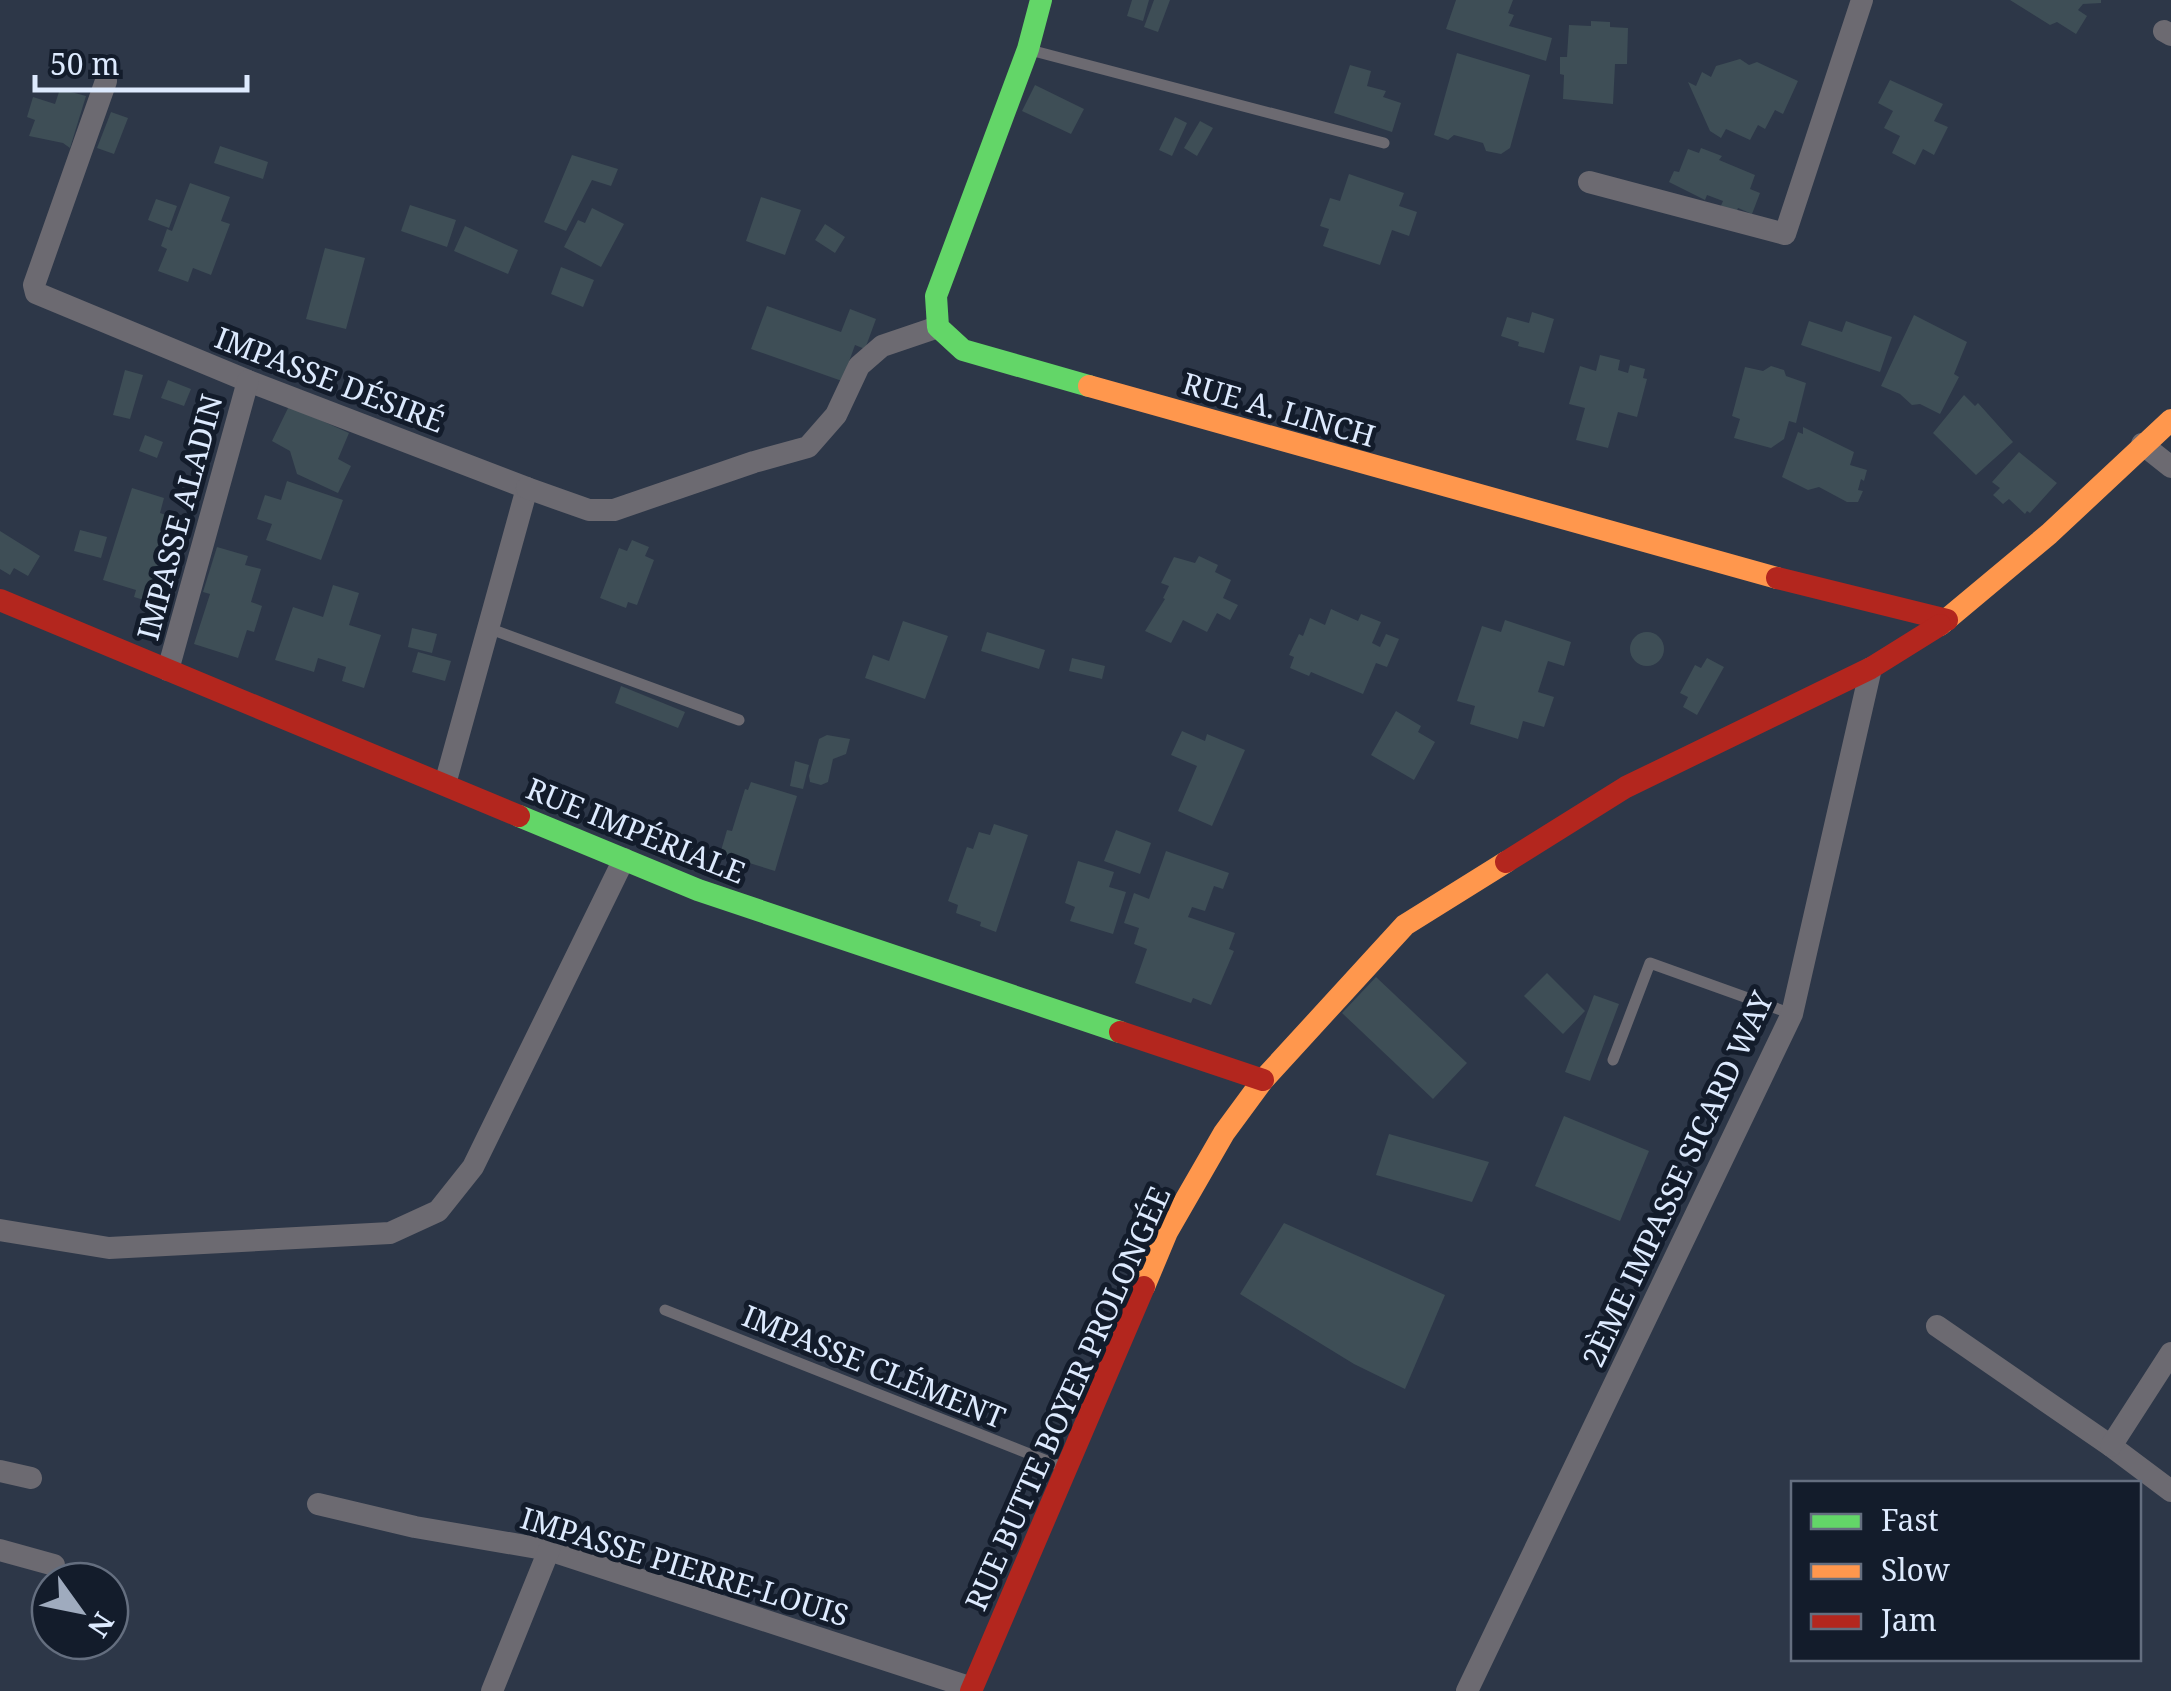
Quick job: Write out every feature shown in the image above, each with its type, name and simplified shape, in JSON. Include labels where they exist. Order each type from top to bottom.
[{"type":"street","points":[[938,327],[936,296],[1028,49],[1041,0]]},
{"type":"street","points":[[1589,182],[1786,234],[1862,0]]},
{"type":"street","name":"IMPASSE DÉSIRÉ","points":[[106,81],[34,290],[36,294],[589,510],[614,510],[808,447],[836,415],[859,366],[882,346],[938,327]]},
{"type":"street","name":"RUE A. LINCH","points":[[938,327],[963,350],[1720,564],[1947,620]]},
{"type":"street","name":"IMPASSE ALADIN","points":[[168,670],[248,380]]},
{"type":"street","name":"RUE BUTTE BOYER PROLONGÉE","points":[[971,1689],[1167,1232],[1224,1132],[1263,1080],[1404,924],[1626,787],[1871,668],[1947,620],[2049,534],[2171,420]]},
{"type":"street","points":[[2142,444],[2171,467]]},
{"type":"street","points":[[444,784],[527,488]]},
{"type":"street","name":"RUE IMPÉRIALE","points":[[0,600],[698,890],[1263,1080]]},
{"type":"street","name":"2ÈME IMPASSE SICARD WAY","points":[[1467,1691],[1792,1014],[1871,668]]},
{"type":"street","points":[[0,1230],[109,1248],[390,1233],[438,1210],[473,1167],[624,859]]},
{"type":"street","points":[[1937,1326],[2171,1492]]},
{"type":"street","points":[[2110,1446],[2171,1354]]},
{"type":"street","points":[[0,1470],[31,1478]]},
{"type":"street","name":"IMPASSE PIERRE-LOUIS","points":[[318,1504],[415,1527],[549,1550],[971,1689]]},
{"type":"street","points":[[0,1550],[40,1561]]},
{"type":"street","points":[[492,1691],[549,1550]]},
{"type":"lane","points":[[1028,49],[1384,143]]},
{"type":"lane","points":[[488,628],[739,720]]},
{"type":"lane","points":[[1614,1060],[1650,963],[1792,1014]]},
{"type":"lane","name":"IMPASSE CLÉMENT","points":[[665,1310],[1064,1468]]},
{"type":"building","points":[[1132,0],[1149,0],[1143,21],[1127,16]]},
{"type":"building","points":[[1154,0],[1170,0],[1158,32],[1144,27]]},
{"type":"building","points":[[1456,0],[1513,0],[1508,13],[1514,15],[1509,26],[1552,38],[1546,61],[1446,29]]},
{"type":"building","points":[[2010,0],[2101,3],[2083,4],[2078,10],[2087,16],[2076,34],[2057,22],[2050,25]]},
{"type":"building","points":[[1591,21],[1628,28],[1627,64],[1615,64],[1613,104],[1563,99],[1560,57],[1567,57],[1569,25],[1591,26]]},
{"type":"building","points":[[1457,53],[1530,75],[1510,148],[1501,154],[1486,151],[1483,143],[1454,135],[1448,140],[1434,135]]},
{"type":"building","points":[[1740,59],[1749,65],[1757,62],[1798,81],[1783,114],[1775,110],[1765,129],[1758,125],[1750,140],[1726,129],[1721,138],[1710,131],[1688,82],[1696,86],[1702,72],[1711,77],[1716,66]]},
{"type":"building","points":[[1350,65],[1371,71],[1367,86],[1386,91],[1383,97],[1401,103],[1392,132],[1334,113]]},
{"type":"building","points":[[1890,80],[1943,104],[1934,121],[1948,127],[1934,155],[1923,149],[1915,165],[1892,153],[1900,136],[1884,128],[1893,111],[1878,103]]},
{"type":"building","points":[[1035,85],[1084,109],[1071,134],[1022,111]]},
{"type":"building","points":[[60,89],[86,96],[70,148],[29,136],[35,120],[27,117],[33,97],[55,104]]},
{"type":"building","points":[[111,112],[128,118],[114,154],[97,148]]},
{"type":"building","points":[[1175,117],[1187,123],[1172,156],[1159,150]]},
{"type":"building","points":[[1200,121],[1213,128],[1197,156],[1184,148]]},
{"type":"building","points":[[220,146],[268,162],[263,179],[214,163]]},
{"type":"building","points":[[1701,148],[1755,175],[1750,189],[1760,193],[1752,214],[1738,208],[1736,214],[1720,208],[1723,201],[1707,195],[1705,200],[1669,182],[1674,171],[1679,172],[1688,149],[1699,153]]},
{"type":"building","points":[[572,155],[618,169],[611,186],[592,180],[566,231],[544,222]]},
{"type":"building","points":[[1349,174],[1404,193],[1399,206],[1417,212],[1409,236],[1392,230],[1380,265],[1323,246],[1329,229],[1320,226],[1330,198],[1340,201]]},
{"type":"building","points":[[190,183],[230,197],[221,221],[230,224],[211,275],[193,268],[188,282],[158,271],[167,249],[161,246],[167,229],[172,231]]},
{"type":"building","points":[[761,197],[801,210],[785,255],[746,241]]},
{"type":"building","points":[[156,199],[177,206],[169,228],[148,220]]},
{"type":"building","points":[[410,205],[456,220],[447,247],[401,231]]},
{"type":"building","points":[[592,208],[624,224],[601,267],[564,247],[578,220],[585,223]]},
{"type":"building","points":[[825,224],[845,237],[835,253],[815,240]]},
{"type":"building","points":[[465,226],[518,250],[508,274],[454,251]]},
{"type":"building","points":[[325,248],[365,258],[346,329],[306,319]]},
{"type":"building","points":[[561,267],[594,280],[583,307],[551,294]]},
{"type":"building","points":[[767,306],[841,332],[850,309],[876,319],[865,349],[855,345],[842,381],[751,349]]},
{"type":"building","points":[[1532,312],[1554,319],[1544,353],[1518,346],[1519,342],[1501,336],[1507,317],[1529,323]]},
{"type":"building","points":[[1914,315],[1967,342],[1954,374],[1959,377],[1940,414],[1920,404],[1912,405],[1900,394],[1881,386]]},
{"type":"building","points":[[1809,321],[1842,332],[1846,321],[1892,337],[1880,372],[1801,345]]},
{"type":"building","points":[[1600,355],[1620,360],[1618,370],[1628,373],[1630,365],[1645,369],[1643,378],[1647,379],[1637,417],[1618,412],[1608,448],[1576,440],[1585,408],[1569,404],[1580,366],[1596,371]]},
{"type":"building","points":[[1771,366],[1806,383],[1796,423],[1789,421],[1784,439],[1771,448],[1734,438],[1740,419],[1732,416],[1745,367],[1763,371]]},
{"type":"building","points":[[125,370],[143,375],[130,419],[113,415]]},
{"type":"building","points":[[168,380],[191,389],[184,406],[161,398]]},
{"type":"building","points":[[1964,395],[1975,406],[1978,403],[2013,442],[1976,475],[1933,433]]},
{"type":"building","points":[[289,406],[349,433],[338,459],[351,466],[338,493],[297,474],[290,451],[272,441]]},
{"type":"building","points":[[1803,427],[1854,452],[1850,465],[1867,470],[1864,481],[1861,479],[1858,490],[1863,491],[1858,502],[1847,502],[1819,487],[1808,490],[1782,477]]},
{"type":"building","points":[[145,435],[163,442],[157,458],[139,451]]},
{"type":"building","points":[[2019,452],[2057,483],[2025,514],[2009,499],[2003,504],[1993,495],[2000,488],[1992,482]]},
{"type":"building","points":[[287,481],[343,500],[321,560],[266,540],[272,524],[257,519],[265,495],[281,500]]},
{"type":"building","points":[[132,488],[164,498],[160,513],[181,520],[178,530],[187,533],[179,556],[173,555],[157,604],[134,597],[136,590],[103,580]]},
{"type":"building","points":[[80,530],[107,537],[101,558],[74,551]]},
{"type":"building","points":[[0,531],[40,556],[28,576],[14,568],[10,575],[0,569]]},
{"type":"building","points":[[632,540],[649,547],[645,556],[654,560],[637,605],[628,602],[626,608],[600,598],[619,548],[627,551]]},
{"type":"building","points":[[217,547],[248,556],[245,565],[261,569],[251,602],[262,606],[254,632],[247,630],[238,658],[194,644],[210,594],[203,592]]},
{"type":"building","points":[[1199,556],[1218,565],[1215,572],[1231,580],[1223,598],[1238,605],[1230,620],[1217,613],[1207,632],[1183,620],[1171,643],[1145,631],[1165,599],[1169,586],[1161,583],[1174,557],[1195,563]]},
{"type":"building","points":[[333,585],[359,593],[349,625],[381,635],[364,688],[342,681],[346,667],[318,658],[314,672],[275,660],[293,607],[323,617]]},
{"type":"building","points":[[1331,609],[1358,621],[1361,614],[1381,622],[1372,643],[1380,647],[1386,634],[1399,639],[1387,667],[1376,663],[1363,694],[1311,672],[1309,676],[1290,668],[1294,657],[1289,655],[1310,618],[1325,625]]},
{"type":"building","points":[[1505,620],[1571,642],[1564,666],[1548,661],[1538,692],[1554,697],[1544,727],[1523,721],[1518,739],[1470,724],[1475,706],[1457,701],[1482,626],[1501,632]]},
{"type":"building","points":[[903,621],[948,636],[925,699],[865,678],[873,655],[889,661]]},
{"type":"building","points":[[412,628],[437,634],[432,653],[408,647]]},
{"type":"building","points":[[987,632],[1045,650],[1039,669],[981,651]]},
{"type":"building","points":[[1647,632],[1659,637],[1664,649],[1659,661],[1647,666],[1635,661],[1630,649],[1635,637]]},
{"type":"building","points":[[418,652],[451,661],[445,681],[412,672]]},
{"type":"building","points":[[1072,658],[1105,666],[1102,679],[1069,671]]},
{"type":"building","points":[[1707,658],[1724,667],[1697,715],[1683,707],[1688,697],[1680,693],[1695,665],[1701,668]]},
{"type":"building","points":[[621,686],[685,712],[678,728],[615,703]]},
{"type":"building","points":[[1396,711],[1421,726],[1418,732],[1435,742],[1414,780],[1371,755]]},
{"type":"building","points":[[1182,731],[1205,741],[1207,734],[1245,750],[1212,826],[1178,811],[1197,766],[1171,755]]},
{"type":"building","points":[[827,735],[850,739],[846,754],[833,759],[828,782],[821,785],[810,782],[809,776],[819,739]]},
{"type":"building","points":[[795,761],[809,765],[803,789],[790,786]]},
{"type":"building","points":[[751,782],[797,796],[775,871],[720,854],[727,830],[732,831],[745,789]]},
{"type":"building","points":[[994,824],[1028,835],[996,932],[956,913],[958,905],[948,901],[967,847],[973,849],[979,832],[990,835]]},
{"type":"building","points":[[1116,830],[1151,843],[1140,874],[1104,861]]},
{"type":"building","points":[[1166,851],[1229,873],[1223,889],[1214,886],[1205,911],[1192,907],[1188,917],[1235,933],[1229,949],[1234,951],[1211,1005],[1193,998],[1191,1003],[1135,983],[1147,949],[1134,944],[1139,928],[1124,923],[1134,893],[1149,899]]},
{"type":"building","points":[[1078,861],[1114,872],[1109,887],[1126,892],[1113,934],[1070,921],[1075,907],[1065,903]]},
{"type":"building","points":[[1547,973],[1585,1011],[1563,1034],[1524,996]]},
{"type":"building","points":[[1376,977],[1467,1063],[1433,1099],[1342,1013]]},
{"type":"building","points":[[1594,995],[1619,1004],[1590,1081],[1565,1072]]},
{"type":"building","points":[[1564,1116],[1649,1151],[1620,1221],[1535,1186]]},
{"type":"building","points":[[1389,1134],[1489,1162],[1472,1202],[1376,1175]]},
{"type":"building","points":[[1284,1223],[1445,1295],[1405,1389],[1354,1364],[1240,1294]]},
{"type":"traffic: fast","points":[[1041,0],[1028,49],[936,296],[938,327],[963,350],[1089,386]]},
{"type":"traffic: fast","points":[[519,816],[698,890],[1120,1032]]},
{"type":"traffic: slow","points":[[1089,386],[1777,578]]},
{"type":"traffic: slow","points":[[1940,625],[2049,534],[2171,420]]},
{"type":"traffic: slow","points":[[1144,1287],[1167,1232],[1224,1133],[1263,1080],[1405,925],[1506,862]]},
{"type":"traffic: jam","points":[[1777,578],[1947,620]]},
{"type":"traffic: jam","points":[[0,600],[519,816]]},
{"type":"traffic: jam","points":[[1506,862],[1626,787],[1871,668],[1940,625]]},
{"type":"traffic: jam","points":[[1120,1032],[1263,1080]]},
{"type":"traffic: jam","points":[[971,1691],[1144,1287]]}]
